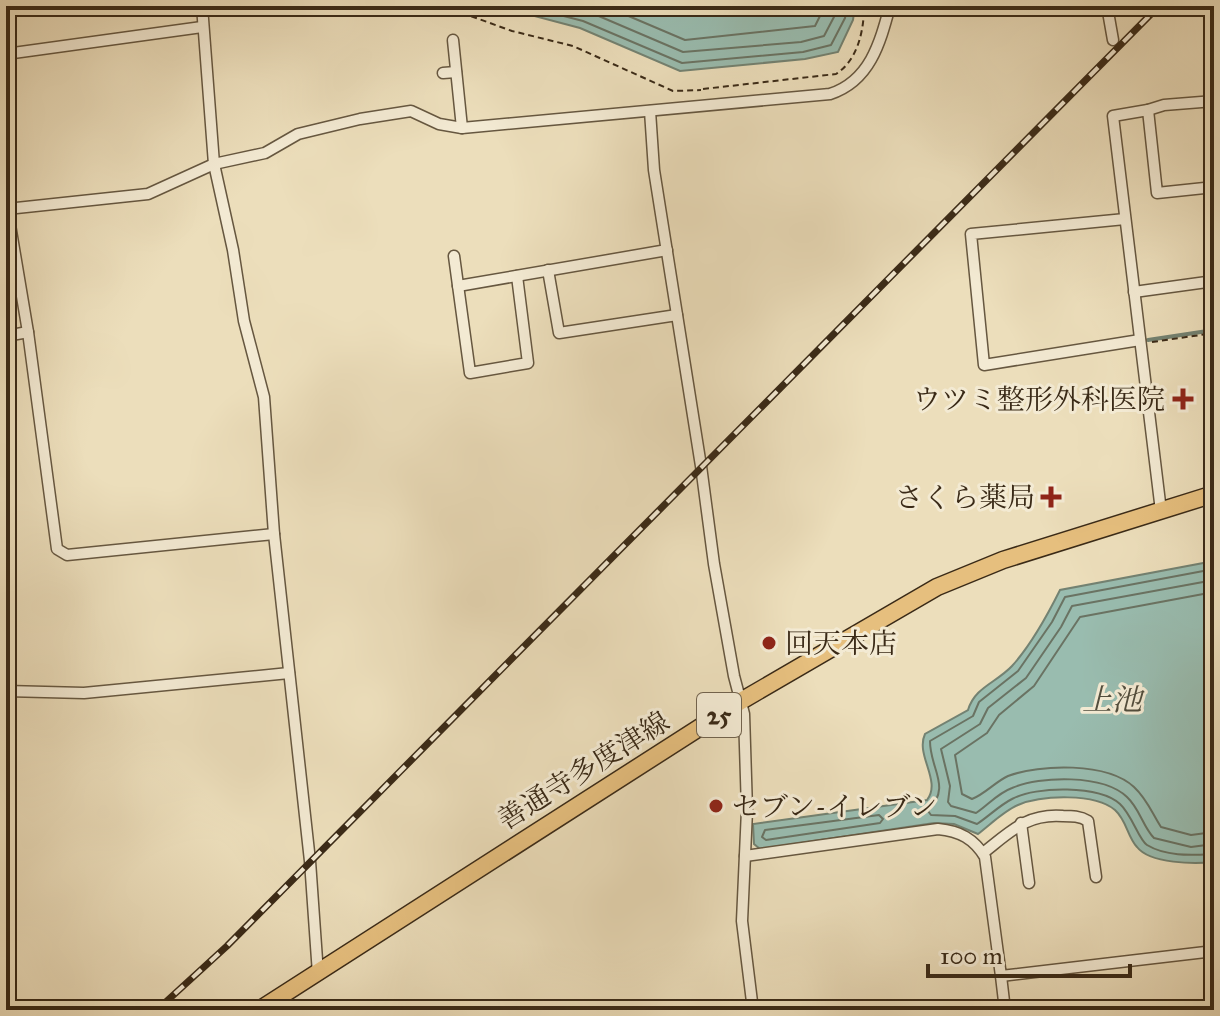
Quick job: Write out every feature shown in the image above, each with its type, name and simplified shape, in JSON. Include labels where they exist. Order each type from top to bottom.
[{"type":"main road","name":"善通寺多度津線","points":[[259,1010],[741,701],[937,587],[1003,560],[1214,494]]},
{"type":"street","points":[[202,6],[214,164],[233,250],[244,321],[264,397],[274,534],[310,861],[318,974]]},
{"type":"street","points":[[7,209],[139,196],[214,164],[265,153],[298,134],[411,111],[439,124],[462,128],[830,94],[861,76],[873,57],[890,6]]},
{"type":"street","points":[[1107,6],[1113,40]]},
{"type":"street","points":[[6,54],[202,27]]},
{"type":"street","points":[[453,40],[462,128]]},
{"type":"street","points":[[443,73],[456,72]]},
{"type":"street","points":[[1161,511],[1113,116],[1164,105],[1214,101]]},
{"type":"street","points":[[1148,110],[1157,193],[1214,187]]},
{"type":"street","points":[[650,111],[654,170],[714,564],[744,714],[747,797],[742,921],[753,1010]]},
{"type":"street","points":[[6,201],[28,332],[57,549],[67,555],[274,534]]},
{"type":"street","points":[[1125,219],[971,234],[984,365],[1140,342]]},
{"type":"street","points":[[458,286],[667,250]]},
{"type":"street","points":[[454,256],[470,373],[528,363],[517,276]]},
{"type":"street","points":[[548,270],[559,333],[677,315]]},
{"type":"street","points":[[1134,292],[1214,281]]},
{"type":"street","points":[[6,336],[28,332]]},
{"type":"street","points":[[6,691],[84,693],[289,673]]},
{"type":"street","points":[[983,853],[1030,818],[1056,815],[1082,817],[1088,821],[1096,877]]},
{"type":"street","points":[[1021,823],[1029,883]]},
{"type":"street","points":[[745,856],[938,829],[964,835],[975,842],[983,853],[989,871],[1005,1010]]},
{"type":"street","points":[[1001,976],[1214,951]]},
{"type":"path","points":[[443,6],[512,31],[573,46],[673,91],[836,74],[849,62],[858,42],[864,6]]},
{"type":"path","points":[[685,95],[701,90]]},
{"type":"path","points":[[1140,342],[1214,333]]},
{"type":"water","points":[[497,6],[855,6],[853,20],[838,52],[805,59],[680,71],[580,28]]},
{"type":"water","name":"上池","points":[[1214,561],[1214,862],[1185,863],[1162,860],[1143,853],[1115,810],[1106,804],[1068,797],[1040,799],[1018,805],[978,834],[954,824],[934,823],[760,849],[754,844],[753,824],[927,800],[932,785],[923,750],[925,734],[968,710],[981,690],[1012,666],[1033,639],[1060,590]]},
{"type":"waterway","points":[[1148,340],[1214,330]]},
{"type":"railway","points":[[157,1010],[227,946],[1159,6]]},
{"type":"place","name":"ウツミ整形外科医院","points":[[1183,399]]},
{"type":"place","name":"さくら薬局","points":[[1051,497]]},
{"type":"place","name":"回天本店","points":[[769,643]]},
{"type":"place","name":"セブン-イレブン","points":[[716,806]]}]
